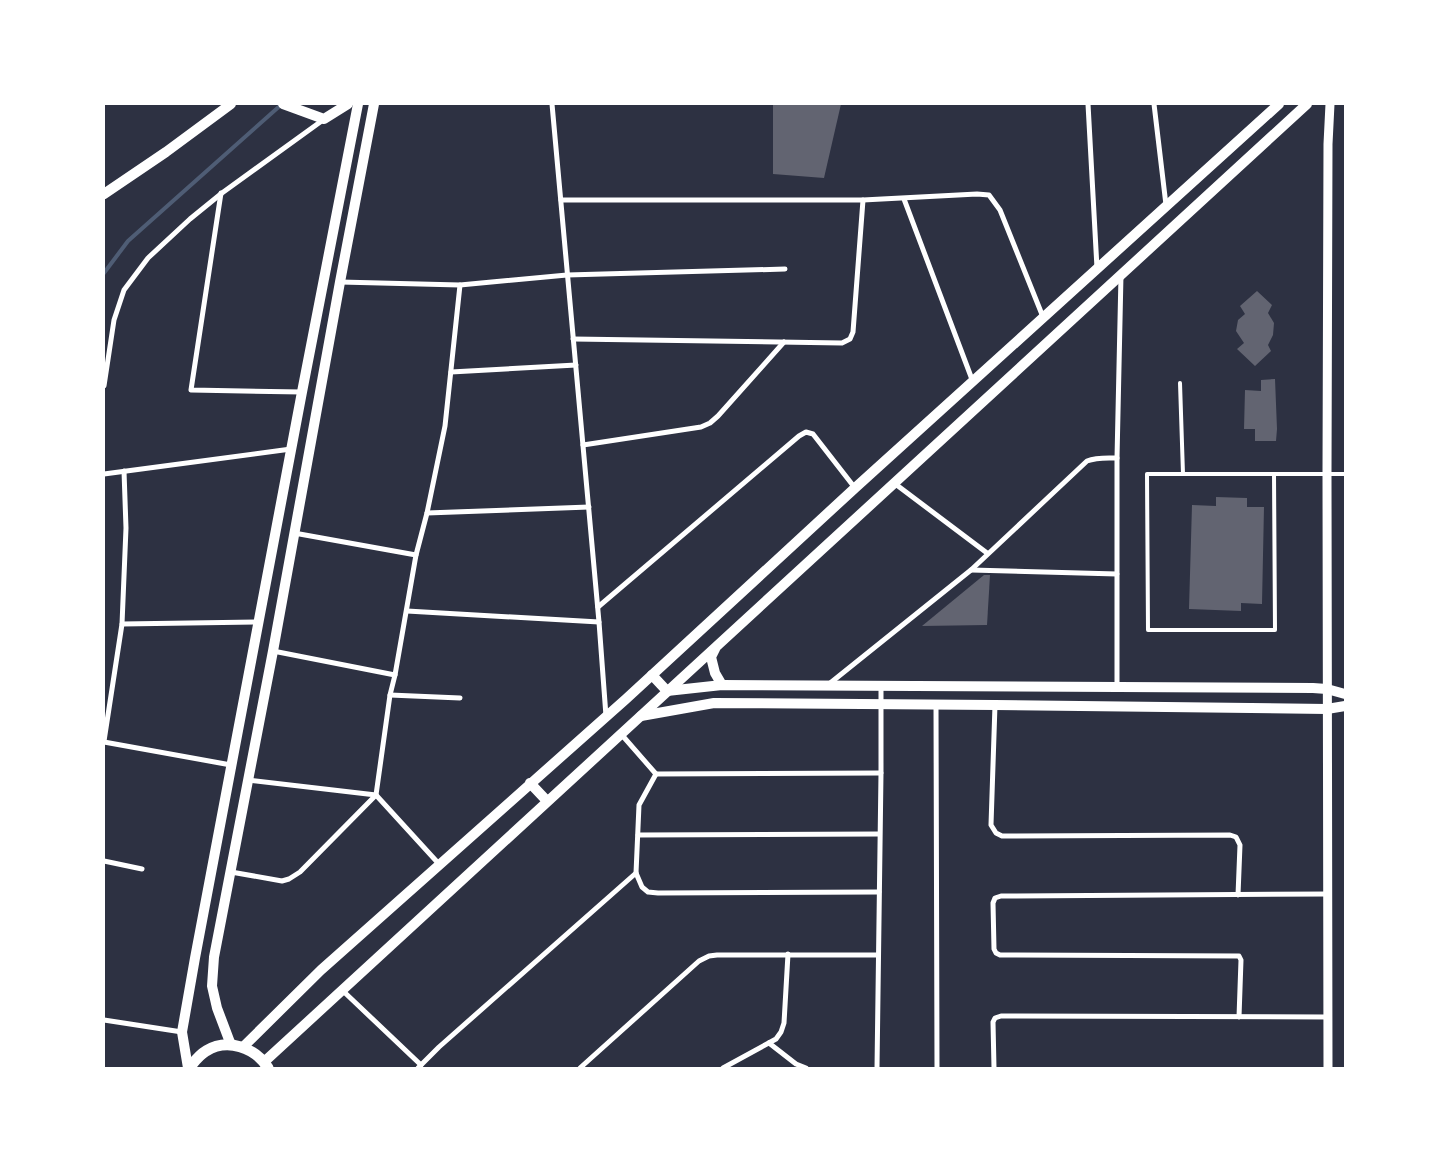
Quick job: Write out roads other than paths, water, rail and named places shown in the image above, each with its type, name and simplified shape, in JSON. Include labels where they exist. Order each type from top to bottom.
[{"type":"main road","points":[[104,194],[166,152],[231,104]]},
{"type":"main road","points":[[283,104],[319,117],[348,104]]},
{"type":"main road","points":[[189,1068],[182,1032],[258,622],[358,104]]},
{"type":"main road","points":[[231,1045],[217,1008],[212,986],[214,956],[273,651],[374,104]]},
{"type":"main road","points":[[243,1047],[321,970],[652,675],[855,488],[1279,104]]},
{"type":"main road","points":[[189,1068],[206,1051],[218,1046],[231,1045],[243,1047],[254,1053],[266,1065],[342,990],[1307,104]]},
{"type":"main road","points":[[714,703],[718,685],[711,657],[716,647]]},
{"type":"main road","points":[[652,675],[667,691]]},
{"type":"main road","points":[[667,691],[718,685],[1313,688],[1327,689],[1345,694]]},
{"type":"main road","points":[[640,716],[714,703],[1314,709],[1345,706]]},
{"type":"main road","points":[[530,783],[547,801]]},
{"type":"street","points":[[552,104],[598,607],[606,716]]},
{"type":"street","points":[[1088,104],[1097,269]]},
{"type":"street","points":[[1154,104],[1166,206]]},
{"type":"street","points":[[1328,1068],[1327,474],[1328,144],[1330,104]]},
{"type":"street","points":[[104,386],[114,320],[124,290],[148,258],[190,219],[319,117]]},
{"type":"street","points":[[222,193],[191,390],[302,392]]},
{"type":"street","points":[[560,200],[864,200],[989,195],[1000,210],[1043,318]]},
{"type":"street","points":[[904,199],[973,382]]},
{"type":"street","points":[[573,339],[842,343],[850,339],[853,332],[864,200]]},
{"type":"street","points":[[340,282],[460,285],[567,276],[785,270]]},
{"type":"street","points":[[1117,688],[1117,458],[1121,275]]},
{"type":"street","points":[[231,872],[282,881],[289,879],[300,872],[376,795],[390,695],[416,555],[427,513],[444,426],[460,285]]},
{"type":"street","points":[[583,445],[701,427],[710,423],[784,342]]},
{"type":"street","points":[[450,372],[576,366]]},
{"type":"street","points":[[598,607],[806,432],[813,434],[855,488]]},
{"type":"street","points":[[104,474],[291,449]]},
{"type":"street","points":[[827,686],[971,570],[1087,461],[1103,457],[1117,458]]},
{"type":"street","points":[[124,471],[126,528],[122,624],[104,741],[231,765]]},
{"type":"street","points":[[894,483],[987,553]]},
{"type":"street","points":[[427,513],[588,507]]},
{"type":"street","points":[[294,533],[416,555]]},
{"type":"street","points":[[971,570],[1117,574]]},
{"type":"street","points":[[407,611],[599,622]]},
{"type":"street","points":[[122,624],[258,622]]},
{"type":"street","points":[[273,651],[395,675]]},
{"type":"street","points":[[877,1068],[881,773],[880,687]]},
{"type":"street","points":[[390,695],[460,698]]},
{"type":"street","points":[[936,704],[936,1068]]},
{"type":"street","points":[[996,705],[991,825],[996,833],[1002,836],[1230,835],[1236,837],[1240,844],[1238,895]]},
{"type":"street","points":[[621,734],[656,774],[881,773]]},
{"type":"street","points":[[656,774],[639,804],[636,873],[642,887],[648,892],[879,892]]},
{"type":"street","points":[[248,780],[376,795],[439,864]]},
{"type":"street","points":[[638,835],[880,834]]},
{"type":"street","points":[[104,862],[142,869]]},
{"type":"street","points":[[342,990],[419,1066],[636,873]]},
{"type":"street","points":[[1239,1017],[1241,960],[1239,956],[1000,954],[996,953],[994,949],[993,903],[995,898],[1001,896],[1328,894]]},
{"type":"street","points":[[580,1068],[698,961],[708,956],[788,954],[878,955]]},
{"type":"street","points":[[723,1068],[776,1039],[782,1032],[788,954]]},
{"type":"street","points":[[994,1068],[993,1022],[995,1018],[1001,1016],[1328,1017]]},
{"type":"street","points":[[104,1020],[182,1032]]},
{"type":"street","points":[[769,1043],[796,1064],[806,1068]]},
{"type":"lane","points":[[1180,383],[1183,474]]},
{"type":"lane","points":[[1274,474],[1276,630],[1148,630],[1147,474],[1183,474],[1274,474],[1345,474]]},
{"type":"waterway","points":[[104,273],[128,241],[282,104]]}]
